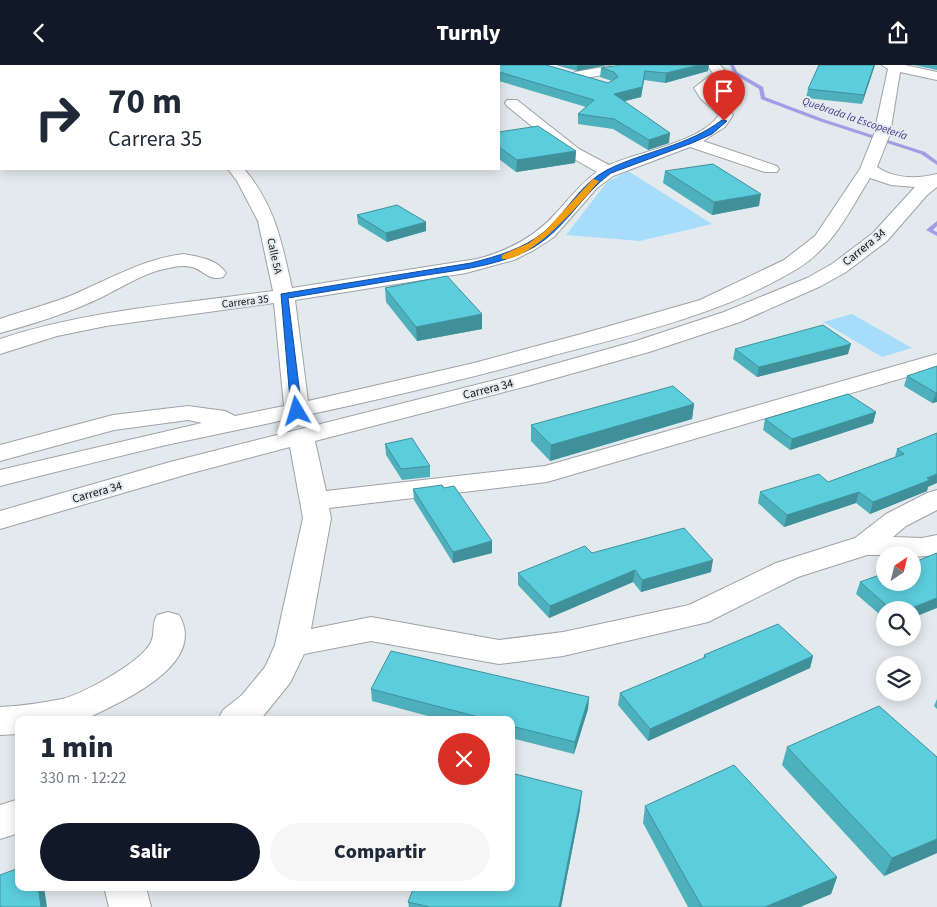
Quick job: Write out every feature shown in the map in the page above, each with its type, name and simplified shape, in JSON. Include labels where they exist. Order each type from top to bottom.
[{"type":"street","points":[[575,76],[629,65]]},
{"type":"street","name":"Carrera 35","points":[[1,340],[123,317],[284,296],[471,265],[505,257],[532,245],[548,232],[596,181],[609,172],[690,142],[710,133],[724,121],[726,115],[720,107],[704,94],[701,88],[721,73],[713,65]]},
{"type":"street","points":[[930,183],[881,184],[863,177],[880,139],[893,66],[937,77]]},
{"type":"street","points":[[559,72],[600,84]]},
{"type":"street","points":[[512,103],[573,152],[609,172]]},
{"type":"street","points":[[690,142],[771,169]]},
{"type":"street","name":"Calle 5A","points":[[237,170],[245,180],[267,221],[284,296],[299,424],[317,518],[292,645],[278,674],[254,705],[241,716]]},
{"type":"street","name":"Carrera 34","points":[[0,520],[179,468],[299,424],[707,304],[791,264],[822,239],[863,177]]},
{"type":"street","name":"Carrera 34","points":[[0,478],[57,463],[244,422],[299,424],[523,380],[641,347],[732,317],[814,283],[839,268],[880,237],[930,183]]},
{"type":"street","points":[[1,340],[75,301],[105,289],[140,270],[162,263],[179,260],[200,262],[210,267],[216,273]]},
{"type":"street","points":[[314,501],[547,474],[937,361]]},
{"type":"street","points":[[0,453],[113,423],[188,413],[244,422]]},
{"type":"street","points":[[865,545],[896,520],[937,499]]},
{"type":"street","points":[[292,645],[371,629],[499,652],[563,644],[698,614],[787,570],[865,545],[922,548],[937,545]]},
{"type":"street","points":[[71,715],[143,673],[161,655],[169,638],[168,623]]},
{"type":"street","points":[[0,721],[15,720]]},
{"type":"street","points":[[0,822],[15,817]]},
{"type":"street","points":[[126,891],[130,907]]},
{"type":"shaded area","points":[[628,171],[712,224],[640,241],[566,235],[607,182]]},
{"type":"shaded area","points":[[852,314],[912,348],[882,357],[823,322]]},
{"type":"building","points":[[500,65],[546,65],[608,83],[618,77],[614,72],[601,68],[621,65],[699,65],[666,73],[645,71],[642,87],[614,94],[670,133],[649,140],[614,119],[578,114],[594,100],[500,72]]},
{"type":"building","points":[[819,65],[874,65],[864,95],[808,89]]},
{"type":"building","points":[[538,126],[576,151],[517,160],[500,148],[500,132]]},
{"type":"building","points":[[713,164],[761,194],[714,202],[665,171]]},
{"type":"building","points":[[397,205],[426,222],[386,233],[357,215]]},
{"type":"building","points":[[447,276],[482,314],[416,327],[385,288]]},
{"type":"building","points":[[823,325],[851,344],[759,367],[735,349]]},
{"type":"building","points":[[937,366],[936,393],[907,376]]},
{"type":"building","points":[[673,386],[694,404],[551,445],[531,425]]},
{"type":"building","points":[[848,394],[876,412],[792,439],[765,419]]},
{"type":"building","points":[[937,433],[937,474],[927,478],[930,480],[873,502],[859,492],[787,515],[760,492],[819,474],[828,482],[904,454],[897,449]]},
{"type":"building","points":[[412,438],[430,466],[401,469],[385,444]]},
{"type":"building","points":[[442,485],[444,488],[454,486],[492,541],[453,552],[413,489]]},
{"type":"building","points":[[684,528],[713,560],[642,580],[635,570],[550,606],[518,573],[585,546],[592,553]]},
{"type":"building","points":[[937,553],[937,598],[921,604],[921,601],[882,601],[860,582],[876,576],[876,591],[921,591],[921,559]]},
{"type":"building","points":[[778,624],[813,656],[650,729],[620,693],[706,657],[704,655]]},
{"type":"building","points":[[391,651],[589,697],[575,742],[515,727],[515,716],[475,716],[371,689]]},
{"type":"building","points":[[879,706],[937,757],[937,839],[892,858],[787,747]]},
{"type":"building","points":[[734,765],[837,877],[765,907],[702,907],[645,806]]},
{"type":"building","points":[[515,774],[582,791],[559,907],[430,907],[408,902],[412,891],[515,891]]},
{"type":"building","points":[[15,869],[15,891],[39,891],[41,907],[0,907],[0,875]]},
{"type":"waterway","name":"Quebrada la Escopetería","points":[[732,65],[735,73],[761,88],[763,98],[821,120],[923,153],[937,163]]},
{"type":"waterway","name":"Quebrada la Escopetería","points":[[937,223],[929,230],[937,234]]},
{"type":"slow traffic","points":[[504,257],[532,245],[548,232],[596,181]]},
{"type":"route","points":[[297,411],[284,296],[471,265],[505,257],[532,245],[548,232],[596,181],[609,172],[690,142],[710,133],[724,121]]}]
